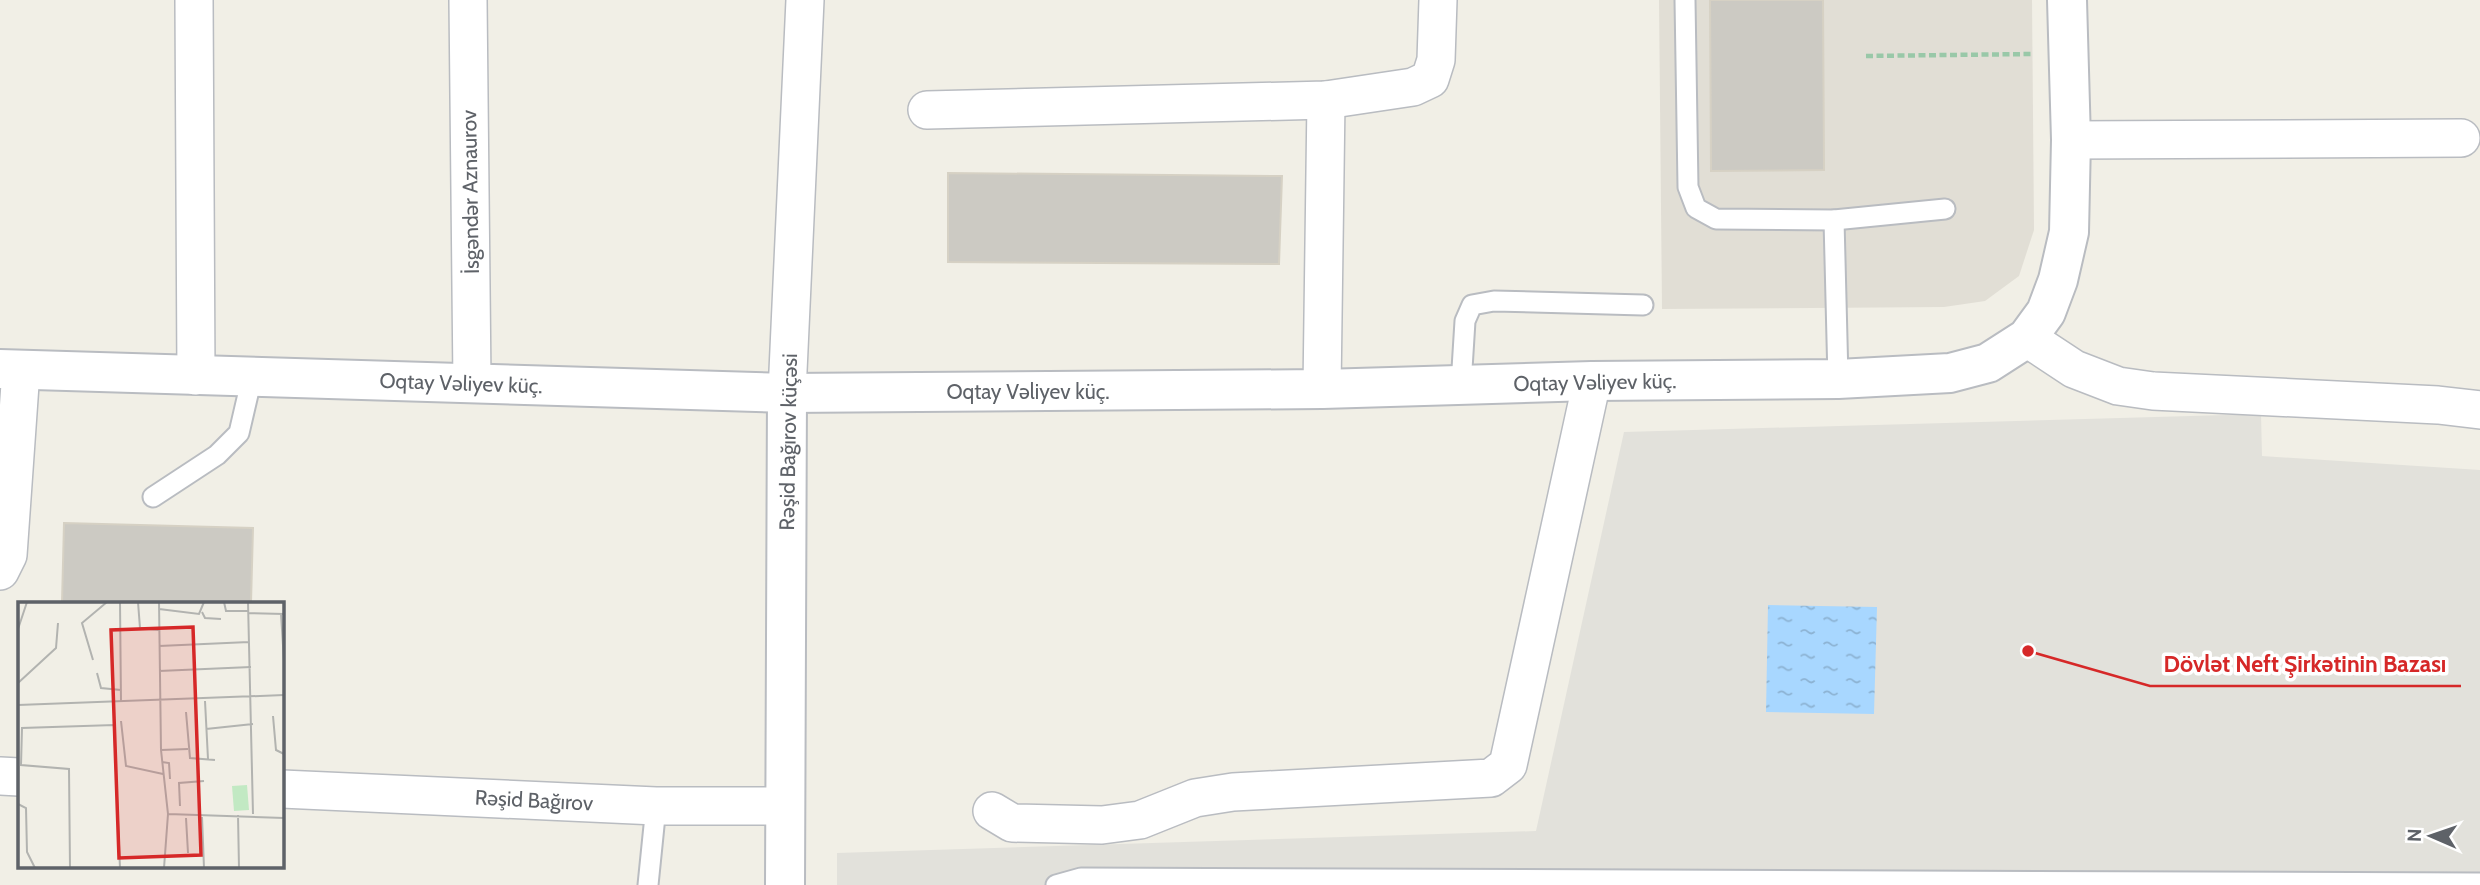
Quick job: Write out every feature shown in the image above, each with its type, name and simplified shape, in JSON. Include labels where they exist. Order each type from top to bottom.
[{"type":"street","points":[[194,0],[196,376]]},
{"type":"street","name":"İsgəndər Aznaurov","points":[[468,0],[472,383]]},
{"type":"street","name":"Rəşid Bağırov küçəsi","points":[[785,885],[787,393],[805,0]]},
{"type":"street","points":[[927,110],[1326,100],[1413,86],[1430,79],[1436,60],[1438,0]]},
{"type":"street","points":[[2067,0],[2071,141],[2069,232],[2058,280],[2046,312],[2027,338],[2074,369],[2118,386],[2153,391],[2438,405],[2480,410]]},
{"type":"street","points":[[1322,389],[1326,100]]},
{"type":"street","points":[[2071,141],[2461,138]]},
{"type":"street","name":"Oqtay Vəliyev küç.","points":[[0,571],[8,555],[11,370],[787,393],[1322,389],[1592,381],[1838,379],[1950,373],[1988,363],[2027,338]]},
{"type":"street","points":[[992,811],[1012,823],[1102,825],[1140,820],[1195,798],[1233,792],[1491,778],[1508,765],[1592,381]]},
{"type":"street","points":[[0,776],[18,777]]},
{"type":"street","name":"Rəşid Bağırov","points":[[284,789],[656,806],[785,806]]},
{"type":"lane","points":[[1685,0],[1688,187],[1696,208],[1716,219],[1834,220],[1944,209]]},
{"type":"lane","points":[[1834,220],[1838,379]]},
{"type":"lane","points":[[1461,384],[1465,321],[1472,305],[1494,301],[1643,305]]},
{"type":"lane","points":[[153,497],[217,455],[239,433],[252,377]]},
{"type":"lane","points":[[648,885],[656,806]]},
{"type":"lane","points":[[1056,885],[1080,878],[2480,883]]},
{"type":"path","points":[[1866,56],[2068,54]]},
{"type":"shaded area","points":[[1659,0],[2032,0],[2034,230],[2019,276],[1985,301],[1944,307],[1662,309]]},
{"type":"shaded area","points":[[2261,414],[2262,456],[2480,470],[2480,885],[837,885],[837,853],[1536,831],[1624,432]]},
{"type":"water","points":[[1768,605],[1877,607],[1874,714],[1766,712]]},
{"type":"building","points":[[1710,0],[1823,0],[1824,170],[1711,171]]},
{"type":"building","points":[[948,173],[1282,176],[1279,264],[948,262]]},
{"type":"building","points":[[64,523],[253,528],[251,602],[62,602]]},
{"type":"place","name":"Dövlət Neft Şirkətinin Bazası","points":[[2028,651]]}]
